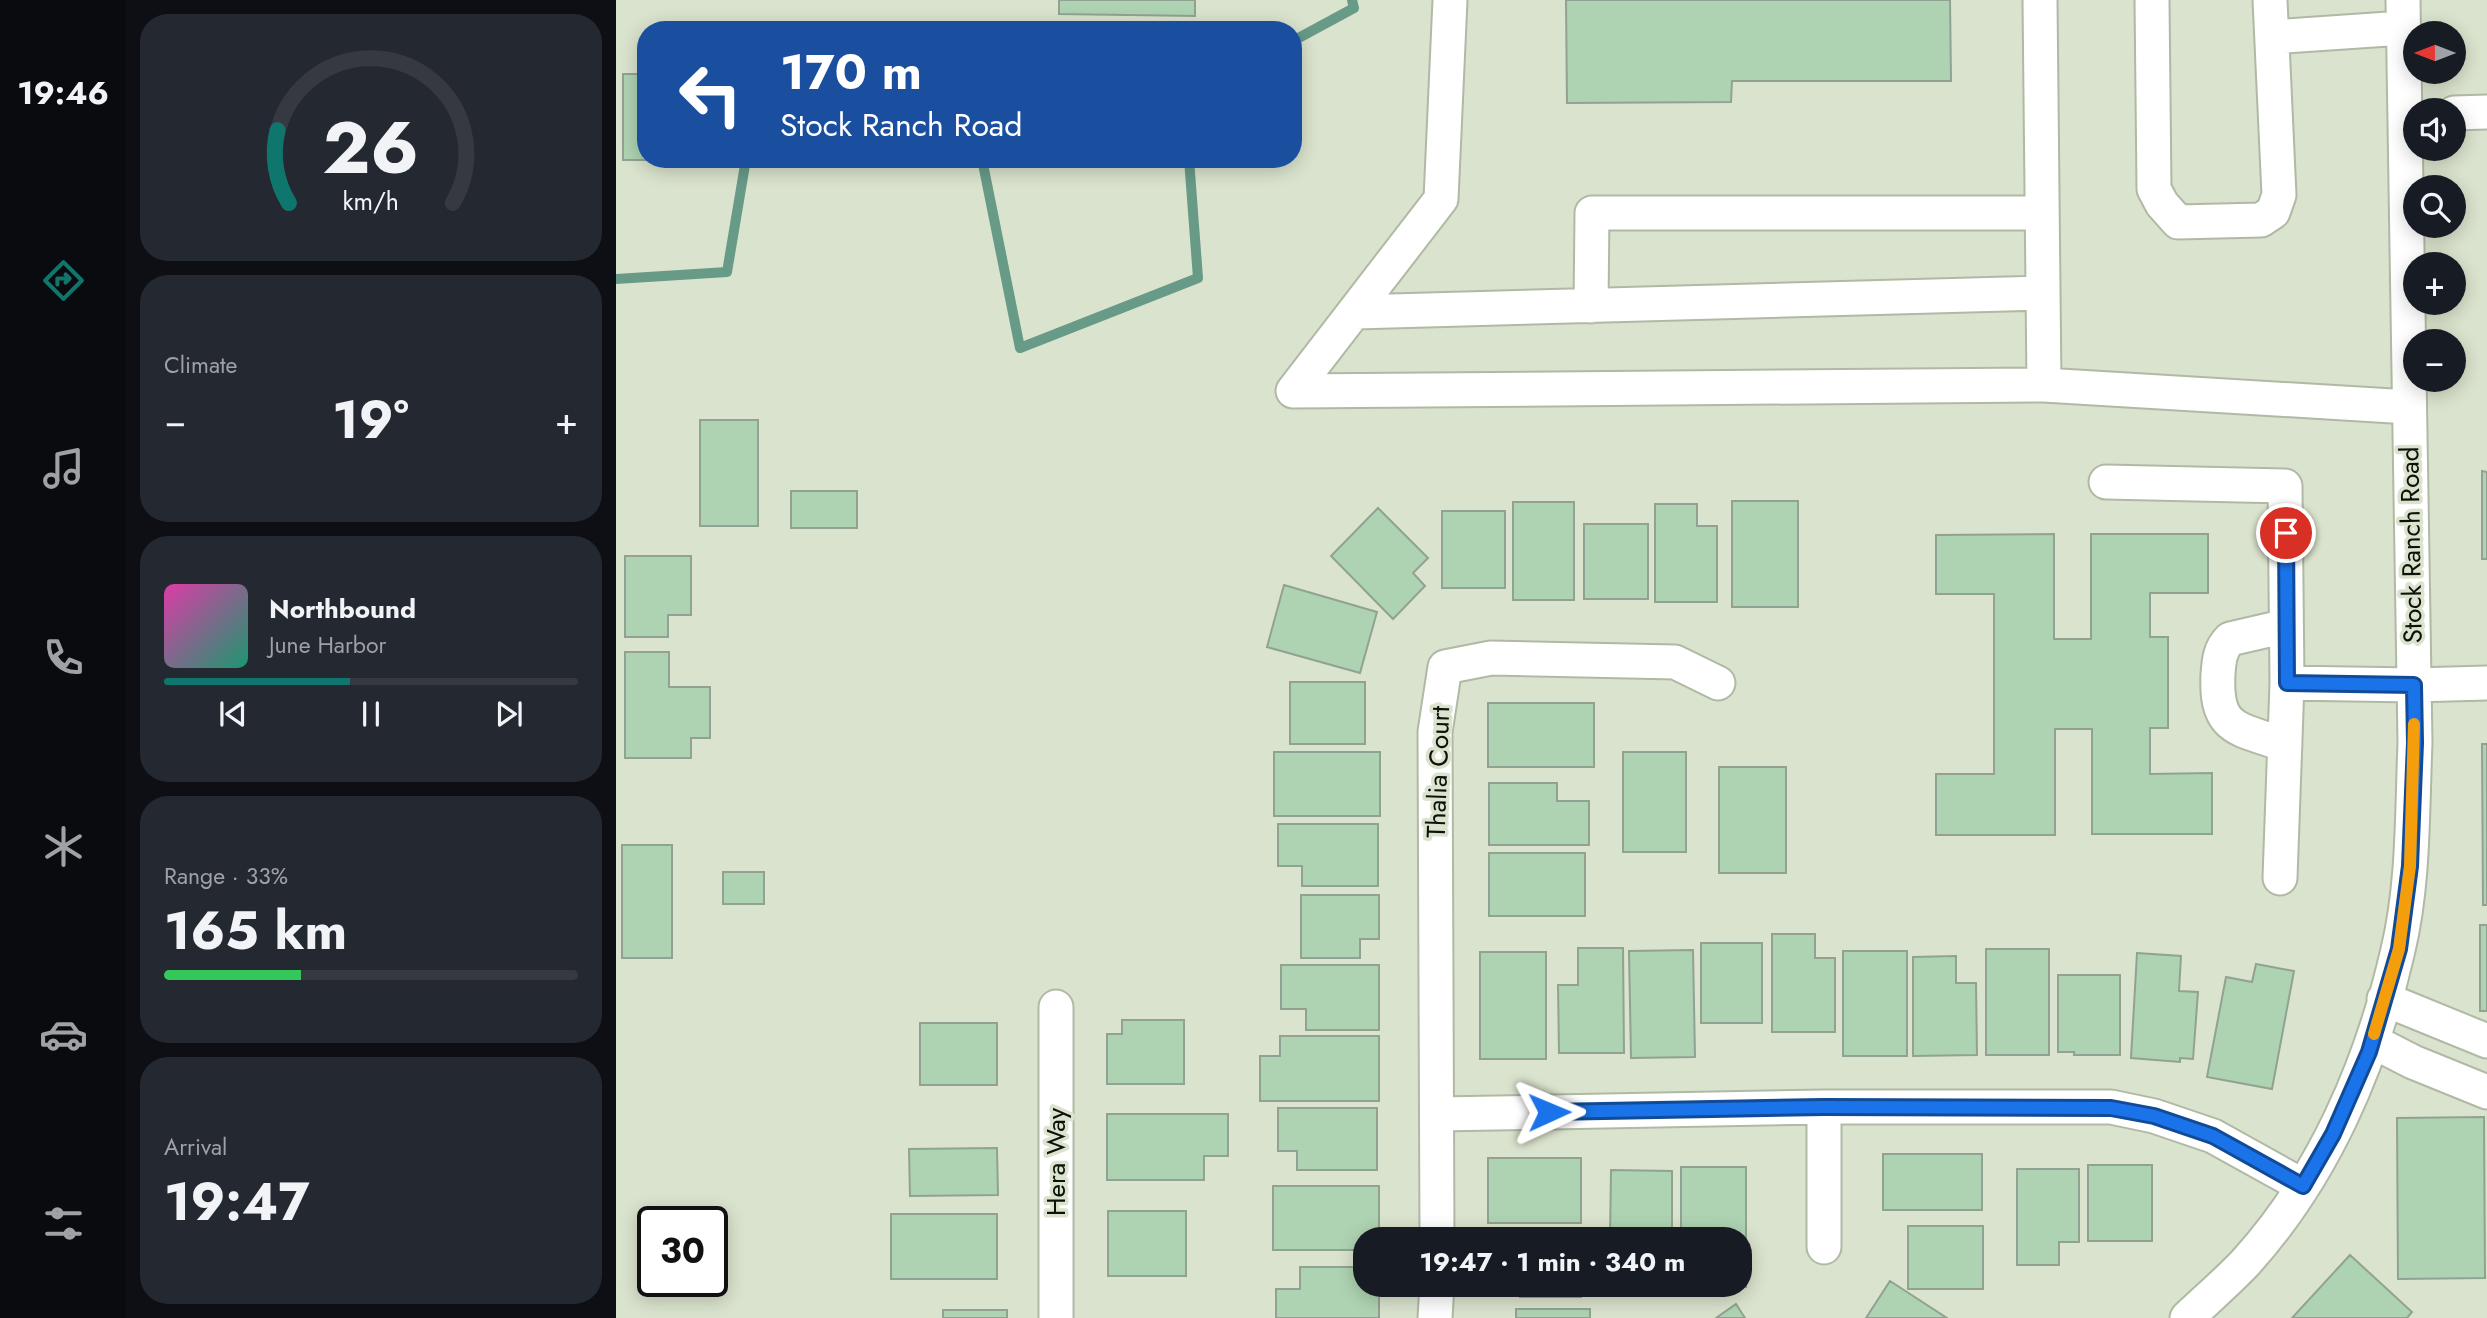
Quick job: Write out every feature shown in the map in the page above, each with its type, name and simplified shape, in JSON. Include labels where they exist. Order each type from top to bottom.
[{"type":"street","points":[[1450,0],[1441,199],[1293,391],[2044,385],[2409,407]]},
{"type":"street","points":[[2040,0],[2044,385]]},
{"type":"street","points":[[2152,0],[2154,189],[2162,204],[2178,222],[2261,220],[2273,212],[2279,195],[2270,0]]},
{"type":"street","points":[[2272,37],[2403,14]]},
{"type":"street","name":"Stock Ranch Road","points":[[2403,14],[2409,98]]},
{"type":"street","points":[[2466,113],[2487,112]]},
{"type":"street","name":"Stock Ranch Road","points":[[2187,1318],[2245,1263],[2303,1186],[2333,1134],[2372,1041],[2399,949],[2410,866],[2415,743],[2409,407],[2410,161]]},
{"type":"street","points":[[1591,306],[1592,213],[2042,214]]},
{"type":"street","points":[[1355,312],[2043,293]]},
{"type":"street","points":[[2106,482],[2285,486],[2287,683],[2280,878]]},
{"type":"street","points":[[2285,745],[2229,723],[2220,709],[2218,682],[2220,654],[2230,639],[2286,626]]},
{"type":"street","name":"Thalia Court","points":[[1437,1114],[1435,732],[1445,667],[1491,658],[1675,662],[1718,683]]},
{"type":"street","points":[[2287,683],[2487,683]]},
{"type":"street","points":[[2384,999],[2487,1041]]},
{"type":"street","name":"Hera Way","points":[[1056,1007],[1056,1318]]},
{"type":"street","points":[[2372,1041],[2413,1062],[2487,1092]]},
{"type":"street","points":[[1824,1107],[1824,1247]]},
{"type":"street","points":[[1437,1227],[1437,1114],[1824,1107],[2111,1108],[2154,1116],[2213,1136],[2303,1186]]},
{"type":"street","points":[[1435,1318],[1436,1297]]},
{"type":"building","points":[[1059,0],[1195,0],[1195,16],[1059,14]]},
{"type":"building","points":[[1566,0],[1950,0],[1951,81],[1732,81],[1731,102],[1567,103]]},
{"type":"building","points":[[623,74],[637,74],[637,160],[623,160]]},
{"type":"building","points":[[700,420],[758,420],[758,526],[700,526]]},
{"type":"building","points":[[2482,471],[2487,472],[2487,559],[2482,559]]},
{"type":"building","points":[[791,491],[857,491],[857,528],[791,528]]},
{"type":"building","points":[[1732,501],[1798,501],[1798,607],[1732,607]]},
{"type":"building","points":[[1513,502],[1574,502],[1574,600],[1513,600]]},
{"type":"building","points":[[1655,504],[1697,504],[1697,526],[1717,526],[1717,602],[1655,602]]},
{"type":"building","points":[[1378,508],[1428,558],[1413,573],[1425,586],[1393,619],[1331,556]]},
{"type":"building","points":[[1442,511],[1505,511],[1505,588],[1442,588]]},
{"type":"building","points":[[1584,524],[1648,524],[1648,599],[1584,599]]},
{"type":"building","points":[[2054,534],[2054,639],[2091,639],[2091,534],[2208,534],[2208,593],[2150,593],[2150,637],[2168,637],[2168,728],[2150,728],[2150,774],[2212,773],[2212,834],[2092,834],[2092,729],[2055,729],[2055,835],[1936,835],[1936,774],[1994,774],[1994,594],[1936,594],[1936,535]]},
{"type":"building","points":[[625,556],[691,556],[691,615],[668,615],[668,637],[625,637]]},
{"type":"building","points":[[1284,585],[1377,612],[1360,673],[1267,647]]},
{"type":"building","points":[[625,652],[669,652],[669,687],[710,687],[710,738],[691,738],[691,758],[625,758]]},
{"type":"building","points":[[1290,682],[1365,682],[1365,744],[1290,744]]},
{"type":"building","points":[[1488,703],[1594,703],[1594,767],[1488,767]]},
{"type":"building","points":[[2482,744],[2487,744],[2487,905],[2483,905]]},
{"type":"building","points":[[1274,752],[1380,752],[1380,816],[1274,816]]},
{"type":"building","points":[[1623,752],[1686,752],[1686,852],[1623,852]]},
{"type":"building","points":[[1719,767],[1786,767],[1786,873],[1719,873]]},
{"type":"building","points":[[1489,783],[1557,783],[1557,801],[1589,801],[1589,845],[1489,845]]},
{"type":"building","points":[[1278,824],[1378,824],[1378,886],[1302,886],[1302,866],[1278,866]]},
{"type":"building","points":[[622,845],[672,845],[672,958],[622,958]]},
{"type":"building","points":[[1489,853],[1585,853],[1585,916],[1489,916]]},
{"type":"building","points":[[723,872],[764,872],[764,904],[723,904]]},
{"type":"building","points":[[1301,895],[1379,895],[1379,939],[1360,939],[1360,958],[1301,958]]},
{"type":"building","points":[[2480,925],[2487,925],[2487,1011],[2480,1011]]},
{"type":"building","points":[[1772,934],[1815,934],[1815,958],[1835,958],[1835,1032],[1772,1032]]},
{"type":"building","points":[[1701,943],[1762,943],[1762,1023],[1701,1023]]},
{"type":"building","points":[[1578,948],[1623,948],[1624,1053],[1559,1053],[1558,985],[1578,985]]},
{"type":"building","points":[[1986,949],[2049,949],[2049,1055],[1986,1055]]},
{"type":"building","points":[[1693,950],[1695,1057],[1631,1058],[1629,951]]},
{"type":"building","points":[[1843,951],[1907,951],[1907,1056],[1843,1056]]},
{"type":"building","points":[[1480,952],[1546,952],[1546,1059],[1480,1059]]},
{"type":"building","points":[[2137,953],[2181,956],[2179,991],[2198,992],[2193,1059],[2180,1058],[2180,1062],[2131,1058]]},
{"type":"building","points":[[1956,956],[1956,983],[1976,983],[1977,1055],[1913,1056],[1913,957]]},
{"type":"building","points":[[2256,964],[2294,971],[2272,1089],[2207,1077],[2226,977],[2252,982]]},
{"type":"building","points":[[1281,965],[1379,965],[1379,1030],[1306,1030],[1306,1009],[1281,1009]]},
{"type":"building","points":[[2058,975],[2120,975],[2120,1055],[2074,1055],[2074,1052],[2058,1052]]},
{"type":"building","points":[[1122,1020],[1184,1020],[1184,1084],[1107,1084],[1107,1034],[1122,1034]]},
{"type":"building","points":[[920,1023],[997,1023],[997,1085],[920,1085]]},
{"type":"building","points":[[1280,1036],[1379,1036],[1379,1101],[1260,1101],[1260,1056],[1280,1056]]},
{"type":"building","points":[[1278,1108],[1377,1108],[1377,1170],[1297,1170],[1297,1151],[1278,1151]]},
{"type":"building","points":[[1107,1114],[1228,1114],[1228,1156],[1204,1156],[1204,1180],[1107,1180]]},
{"type":"building","points":[[2484,1117],[2485,1278],[2398,1279],[2397,1118]]},
{"type":"building","points":[[997,1148],[998,1195],[910,1196],[909,1149]]},
{"type":"building","points":[[1883,1154],[1982,1154],[1982,1210],[1883,1210]]},
{"type":"building","points":[[1488,1158],[1581,1158],[1581,1223],[1488,1223]]},
{"type":"building","points":[[2088,1165],[2152,1165],[2152,1241],[2088,1241]]},
{"type":"building","points":[[1681,1167],[1746,1167],[1746,1227],[1681,1227]]},
{"type":"building","points":[[2017,1169],[2079,1169],[2079,1242],[2059,1242],[2059,1265],[2017,1265]]},
{"type":"building","points":[[1611,1170],[1672,1171],[1672,1227],[1610,1227]]},
{"type":"building","points":[[1273,1186],[1379,1186],[1379,1227],[1353,1227],[1353,1250],[1273,1250]]},
{"type":"building","points":[[1108,1211],[1186,1211],[1186,1276],[1108,1276]]},
{"type":"building","points":[[891,1214],[997,1214],[997,1279],[891,1279]]},
{"type":"building","points":[[1908,1226],[1983,1226],[1983,1289],[1908,1289]]},
{"type":"building","points":[[2350,1255],[2412,1312],[2407,1318],[2292,1318]]},
{"type":"building","points":[[1300,1267],[1353,1267],[1353,1297],[1379,1297],[1379,1318],[1276,1318],[1276,1289],[1300,1289]]},
{"type":"building","points":[[1890,1281],[1947,1318],[1866,1318]]},
{"type":"building","points":[[1736,1304],[1745,1318],[1716,1318]]},
{"type":"building","points":[[1516,1309],[1590,1309],[1590,1318],[1516,1318]]},
{"type":"building","points":[[943,1310],[1007,1310],[1007,1318],[943,1318]]},
{"type":"waterway","points":[[1302,36],[1354,8],[1352,0]]},
{"type":"waterway","points":[[616,279],[727,272],[744,168]]},
{"type":"waterway","points":[[984,168],[1020,348],[1198,278],[1190,168]]},
{"type":"slow traffic","points":[[2374,1034],[2399,949],[2410,866],[2414,724]]},
{"type":"route","points":[[1549,1112],[1824,1107],[2111,1108],[2154,1116],[2213,1136],[2303,1186],[2333,1134],[2369,1052],[2399,949],[2410,866],[2415,743],[2414,685],[2287,683],[2286,533]]}]
